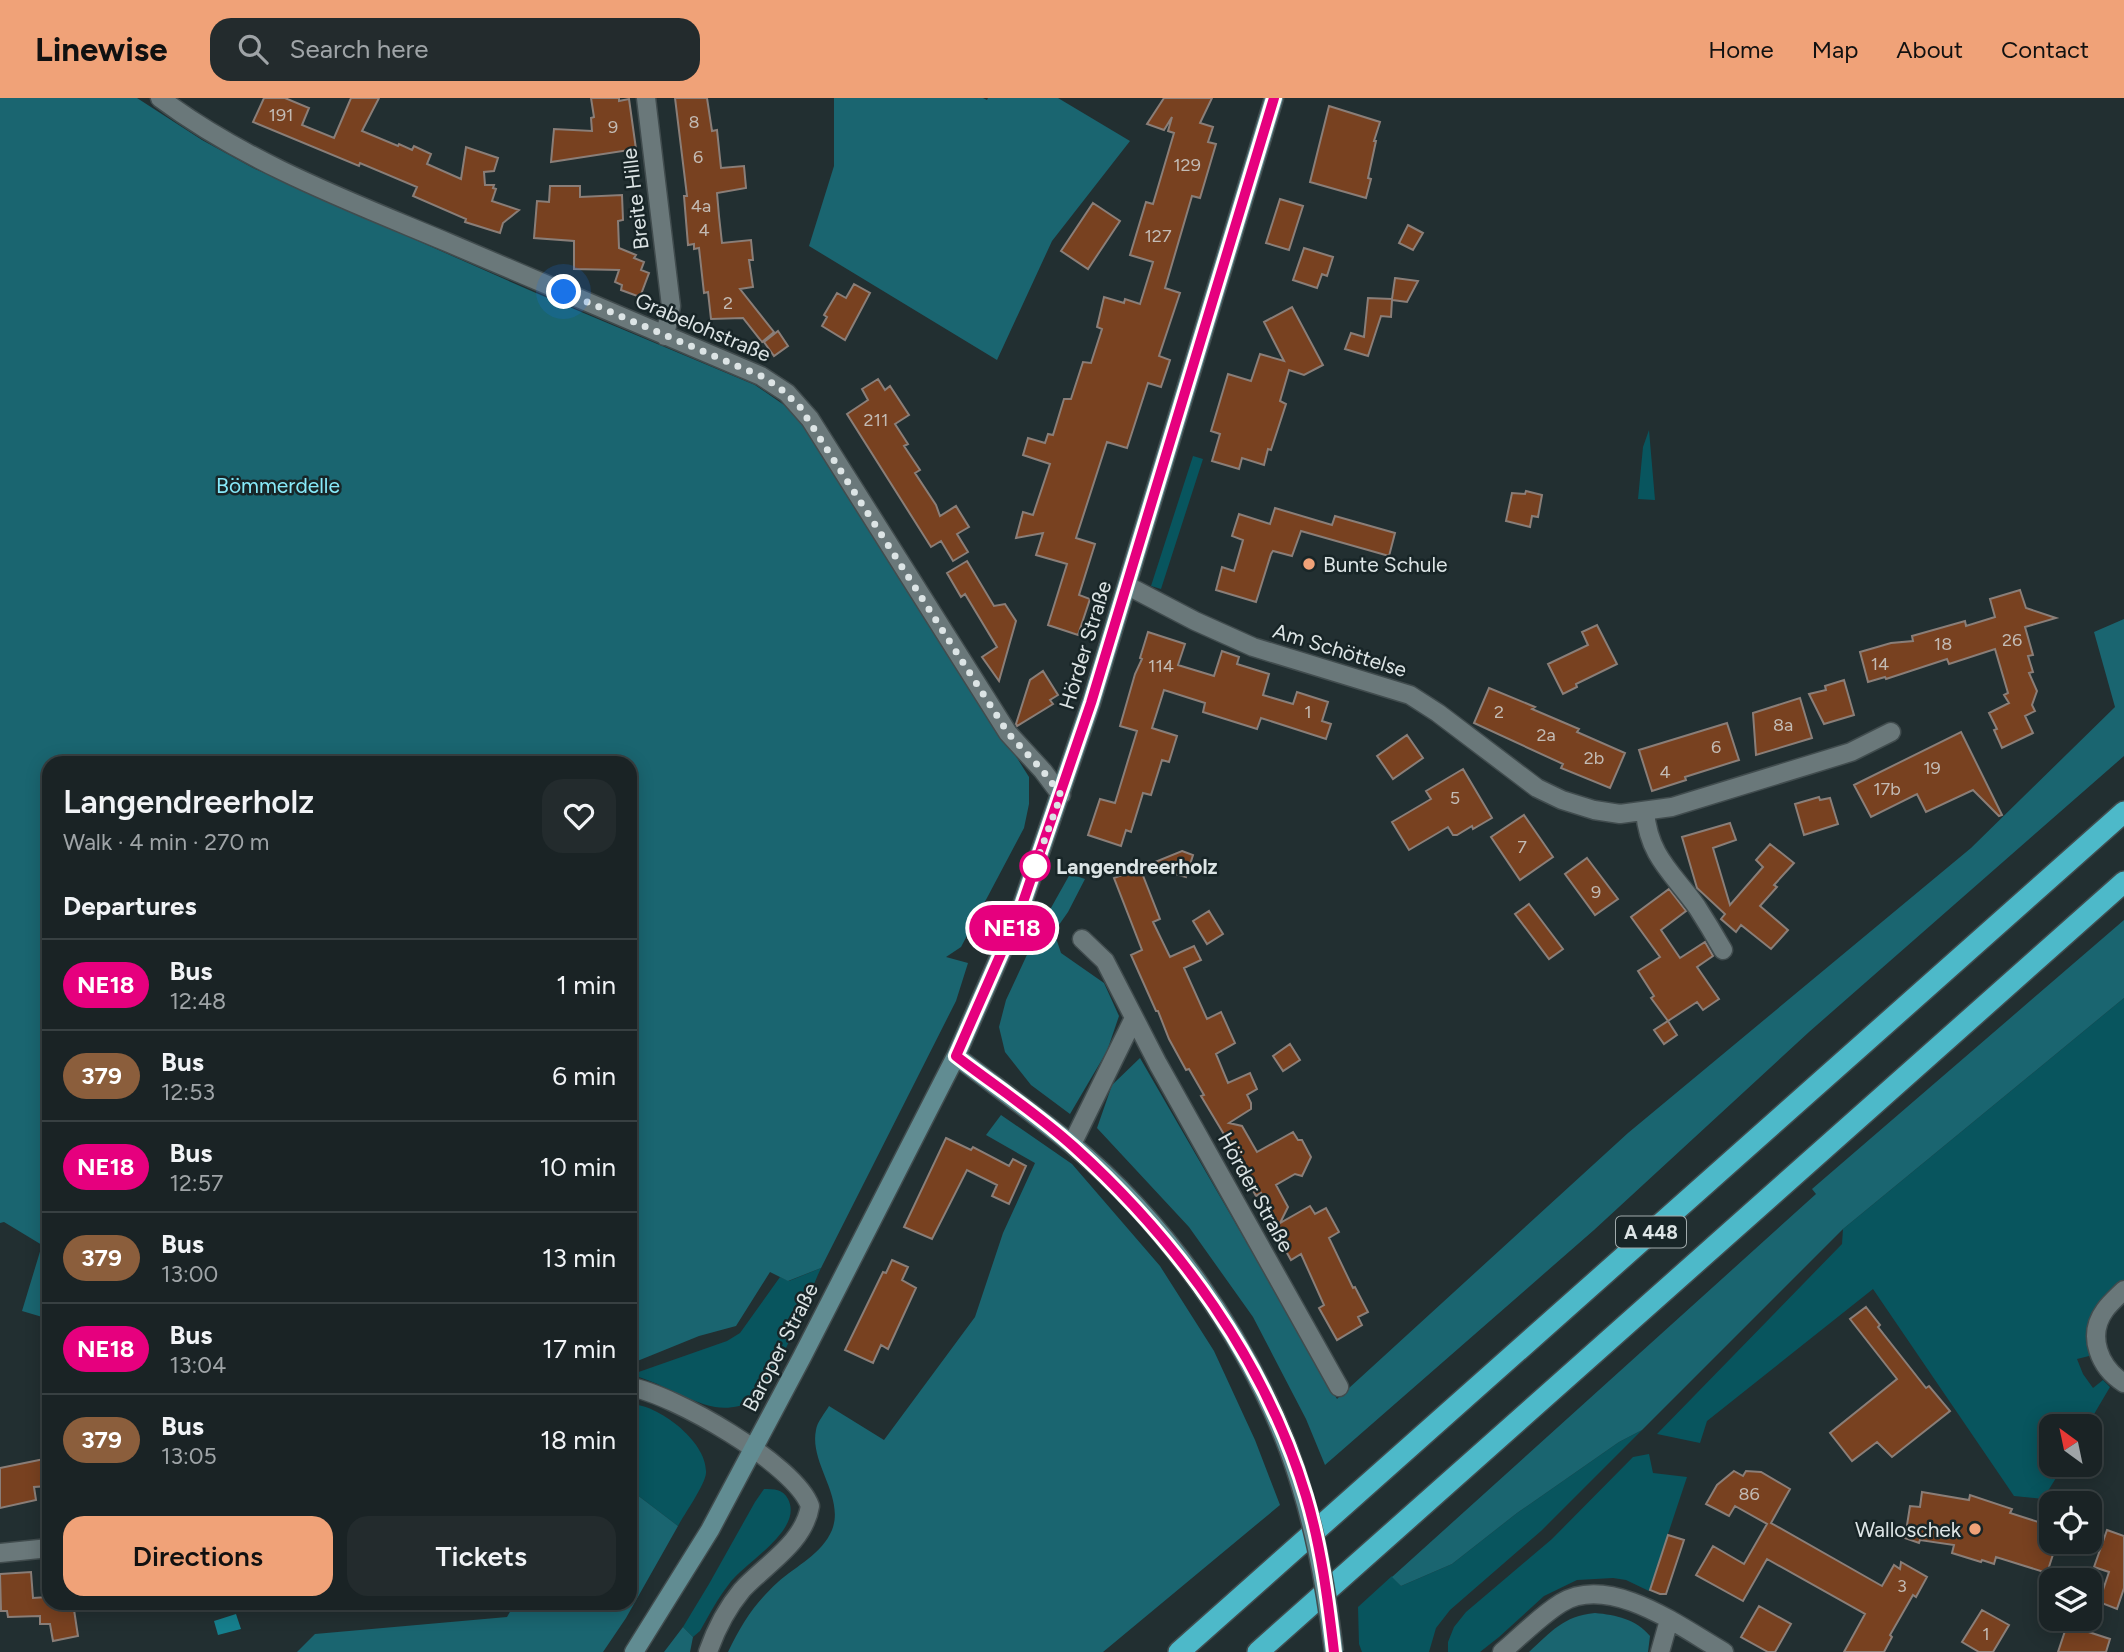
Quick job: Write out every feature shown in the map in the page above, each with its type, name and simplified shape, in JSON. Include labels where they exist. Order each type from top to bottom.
[{"type":"highway","name":"A 448","points":[[1179,1652],[2124,812]]},
{"type":"highway","name":"A 448","points":[[1258,1652],[2124,882]]},
{"type":"main road","name":"Hörder Straße","points":[[956,1056],[1021,908],[1061,795],[1128,586],[1274,98]]},
{"type":"main road","points":[[956,1056],[1072,1144],[1118,1188],[1190,1271],[1221,1316],[1251,1368],[1288,1448],[1306,1496],[1326,1589],[1334,1652]]},
{"type":"main road","name":"Baroper Straße","points":[[634,1652],[710,1530],[956,1056]]},
{"type":"street","name":"Grabelohstraße","points":[[160,98],[192,121],[260,160],[761,376],[780,388],[800,407],[1008,733],[1061,795]]},
{"type":"street","name":"Breite Hille","points":[[646,98],[671,306],[665,336]]},
{"type":"street","name":"Am Schöttelse","points":[[1128,586],[1204,626],[1253,647],[1410,695],[1537,788],[1562,800],[1594,810],[1620,814],[1672,807],[1851,752],[1891,732]]},
{"type":"street","points":[[1645,812],[1646,829],[1659,859],[1696,907],[1723,950]]},
{"type":"street","name":"Hörder Straße","points":[[1082,939],[1105,961],[1164,1074],[1339,1387]]},
{"type":"street","points":[[1072,1144],[1134,1018]]},
{"type":"street","points":[[2124,1290],[2103,1312],[2097,1332],[2097,1353],[2113,1376],[2124,1383]]},
{"type":"street","points":[[637,1388],[650,1391],[754,1448],[804,1493],[810,1506],[803,1528],[733,1601],[720,1622],[708,1652]]},
{"type":"street","points":[[0,1553],[42,1549]]},
{"type":"street","points":[[1502,1652],[1562,1602],[1600,1593],[1631,1601],[1724,1652]]},
{"type":"street","points":[[1660,1652],[1669,1620]]},
{"type":"shaded area","points":[[1649,430],[1655,500],[1638,499],[1643,447]]},
{"type":"shaded area","points":[[1193,456],[1203,459],[1161,589],[1151,586]]},
{"type":"shaded area","points":[[2124,998],[2124,1280],[2089,1328],[2089,1356],[2077,1359],[2093,1388],[2103,1380],[2110,1387],[2094,1414],[2039,1414],[2039,1477],[2057,1477],[2048,1491],[2039,1491],[2039,1499],[2014,1496],[1873,1289],[1707,1421],[1700,1443],[1657,1434],[1842,1244],[1843,1229]]},
{"type":"shaded area","points":[[821,1268],[780,1360],[761,1392],[752,1401],[734,1407],[715,1407],[637,1377],[637,1373],[727,1341],[740,1333],[780,1277],[789,1281]]},
{"type":"shaded area","points":[[637,1405],[654,1410],[679,1427],[699,1449],[704,1461],[705,1478],[678,1526],[637,1495]]},
{"type":"shaded area","points":[[1642,1430],[1541,1531],[1450,1610],[1436,1628],[1429,1652],[1362,1652],[1359,1644],[1358,1607],[1392,1576],[1401,1586],[1452,1564],[1517,1513],[1619,1442]]},
{"type":"shaded area","points":[[1649,1454],[1653,1473],[1687,1477],[1649,1591],[1626,1580],[1613,1578],[1577,1580],[1544,1596],[1480,1652],[1448,1652],[1448,1642],[1454,1627],[1466,1612],[1552,1539],[1633,1457]]},
{"type":"shaded area","points":[[764,1489],[784,1493],[791,1511],[788,1522],[781,1534],[729,1584],[700,1631],[693,1637],[683,1627]]},
{"type":"shaded area","points":[[236,1614],[241,1629],[218,1635],[214,1621]]},
{"type":"green space","name":"Bömmerdelle","points":[[0,98],[137,98],[202,140],[253,168],[536,293],[755,385],[787,407],[818,442],[1029,777],[1029,804],[1024,828],[961,947],[946,957],[968,963],[956,1001],[821,1268],[788,1281],[770,1272],[736,1326],[699,1336],[637,1361],[637,756],[42,756],[42,1245],[4,1222],[0,1223]]},
{"type":"green space","points":[[834,98],[1058,98],[1130,141],[1052,241],[997,360],[809,246],[834,166]]},
{"type":"green space","points":[[2124,619],[2124,756],[1809,1032],[1594,1230],[1325,1465],[1306,1419],[1253,1317],[1189,1227],[1097,1128],[1112,1085],[1140,1058],[1337,1399],[1628,1133],[1971,848],[2115,707],[2094,632]]},
{"type":"green space","points":[[1070,874],[1085,879],[1054,932],[1061,953],[1104,983],[1119,1016],[1107,1051],[1070,1114],[1031,1085],[1005,1052],[999,1027],[1006,1000],[1038,931]]},
{"type":"green space","points":[[2124,920],[2124,998],[1843,1229],[1642,1430],[1619,1442],[1517,1513],[1452,1564],[1401,1586],[1392,1577],[1816,1194],[1812,1189]]},
{"type":"green space","points":[[1001,1115],[1072,1164],[1160,1266],[1214,1351],[1255,1440],[1280,1505],[1103,1652],[728,1652],[755,1606],[778,1582],[815,1553],[832,1530],[834,1505],[815,1442],[819,1421],[829,1406],[884,1440],[975,1317],[1003,1233],[1035,1163],[986,1135]]},
{"type":"green space","name":"Bömmerdelle","points":[[42,1245],[42,1317],[22,1311]]},
{"type":"green space","points":[[637,1495],[678,1526],[637,1599]]},
{"type":"green space","points":[[511,1610],[631,1610],[603,1652],[297,1652],[315,1634],[507,1617]]},
{"type":"green space","points":[[1595,1613],[1618,1617],[1644,1630],[1650,1636],[1648,1652],[1529,1652],[1566,1621]]},
{"type":"green space","points":[[683,1627],[693,1637],[690,1652],[664,1652]]},
{"type":"building","points":[[264,98],[285,98],[309,108],[302,125],[334,138],[351,98],[379,98],[362,131],[398,146],[399,144],[412,150],[414,146],[431,154],[427,164],[461,179],[466,147],[498,158],[494,171],[484,172],[485,185],[494,185],[493,188],[496,189],[492,201],[519,210],[503,223],[500,233],[465,222],[466,219],[413,196],[417,187],[253,122]]},
{"type":"building","points":[[591,98],[619,98],[619,101],[629,99],[636,149],[551,162],[554,129],[592,131],[591,118],[594,117]]},
{"type":"building","points":[[675,98],[707,98],[712,131],[717,130],[721,168],[744,166],[746,188],[717,193],[719,216],[722,243],[751,240],[753,260],[749,260],[753,287],[740,289],[774,332],[762,342],[743,318],[711,319],[708,292],[704,293],[699,248],[694,249],[694,244],[688,245],[684,196],[687,196]]},
{"type":"building","points":[[1164,98],[1212,98],[1200,123],[1213,127],[1208,142],[1216,144],[1200,198],[1192,196],[1165,288],[1180,293],[1159,356],[1170,360],[1161,387],[1148,383],[1127,448],[1107,442],[1076,538],[1095,544],[1079,595],[1090,599],[1078,635],[1048,625],[1067,564],[1036,555],[1043,533],[1016,538],[1023,512],[1033,515],[1050,464],[1023,455],[1028,438],[1045,443],[1048,434],[1053,435],[1064,399],[1071,399],[1083,362],[1091,363],[1102,329],[1097,327],[1104,297],[1140,304],[1153,262],[1130,255],[1146,202],[1153,204],[1174,133],[1168,131],[1172,117],[1164,130],[1147,124]]},
{"type":"building","points":[[1329,106],[1380,122],[1374,141],[1368,178],[1371,179],[1366,198],[1310,182]]},
{"type":"building","points":[[550,186],[580,186],[580,197],[622,195],[623,220],[618,221],[619,248],[636,255],[634,258],[644,262],[641,270],[649,273],[640,297],[621,290],[622,285],[615,282],[619,270],[574,269],[574,241],[534,238],[537,201],[549,202]]},
{"type":"building","points":[[1280,199],[1303,206],[1289,250],[1266,243]]},
{"type":"building","points":[[1093,203],[1120,221],[1088,269],[1061,251]]},
{"type":"building","points":[[1408,225],[1423,233],[1413,250],[1399,243]]},
{"type":"building","points":[[1304,248],[1333,257],[1327,276],[1322,274],[1317,288],[1293,280]]},
{"type":"building","points":[[1395,278],[1418,281],[1407,302],[1392,300],[1391,317],[1381,316],[1368,356],[1345,349],[1351,333],[1364,337],[1368,298],[1392,299]]},
{"type":"building","points":[[854,284],[870,293],[845,340],[822,326],[827,317],[824,315],[837,293],[846,298]]},
{"type":"building","points":[[1292,307],[1323,365],[1304,375],[1289,370],[1280,401],[1286,404],[1264,465],[1242,458],[1239,469],[1212,461],[1220,434],[1211,431],[1228,374],[1251,381],[1260,354],[1284,361],[1264,322]]},
{"type":"building","points":[[778,331],[788,346],[774,356],[764,342]]},
{"type":"building","points":[[878,379],[885,390],[890,386],[909,415],[895,424],[908,444],[904,446],[920,470],[915,473],[940,516],[956,506],[969,527],[957,534],[968,552],[953,561],[941,541],[931,547],[847,414],[868,400],[862,389]]},
{"type":"building","points":[[1526,491],[1542,495],[1538,517],[1532,516],[1530,527],[1506,521],[1512,493],[1525,494]]},
{"type":"building","points":[[1275,508],[1332,525],[1335,516],[1395,533],[1389,556],[1301,531],[1292,556],[1273,551],[1271,554],[1256,602],[1216,590],[1222,567],[1234,571],[1243,540],[1232,536],[1239,514],[1270,524]]},
{"type":"building","points":[[967,561],[994,606],[1005,604],[1016,621],[999,681],[982,657],[997,647],[965,594],[961,597],[947,573]]},
{"type":"building","points":[[2020,590],[2026,608],[2056,618],[2025,627],[2033,655],[2028,656],[2033,672],[2029,673],[2037,691],[2032,705],[2035,711],[2025,716],[2033,733],[2002,748],[1989,713],[2009,703],[2004,695],[2008,693],[1995,649],[1949,664],[1947,659],[1886,679],[1885,677],[1868,682],[1860,652],[1891,643],[1913,641],[1912,636],[1965,621],[1966,626],[1995,617],[1990,599]]},
{"type":"building","points":[[1597,625],[1617,664],[1576,684],[1577,687],[1563,694],[1548,664],[1588,645],[1582,632]]},
{"type":"building","points":[[1148,632],[1185,644],[1178,665],[1214,676],[1222,651],[1239,657],[1237,664],[1269,674],[1263,695],[1293,704],[1297,692],[1328,702],[1322,721],[1331,724],[1326,739],[1261,718],[1257,729],[1203,712],[1205,703],[1164,690],[1152,728],[1177,736],[1169,762],[1162,760],[1151,795],[1143,793],[1131,832],[1126,830],[1121,846],[1088,835],[1100,799],[1115,803],[1137,731],[1120,726]]},
{"type":"building","points":[[1043,671],[1058,695],[1050,700],[1053,704],[1017,726],[1030,680]]},
{"type":"building","points":[[1844,680],[1854,715],[1824,724],[1809,694],[1826,690],[1825,686]]},
{"type":"building","points":[[1489,688],[1535,707],[1532,709],[1625,753],[1610,788],[1561,768],[1563,764],[1474,723]]},
{"type":"building","points":[[1800,698],[1812,738],[1756,755],[1753,713]]},
{"type":"building","points":[[1727,723],[1739,760],[1685,777],[1686,780],[1652,791],[1639,750]]},
{"type":"building","points":[[1961,732],[2002,815],[1999,816],[1973,790],[1926,812],[1917,794],[1871,817],[1854,785]]},
{"type":"building","points":[[1407,735],[1423,758],[1393,779],[1377,756]]},
{"type":"building","points":[[1463,769],[1492,818],[1457,835],[1453,835],[1448,827],[1409,850],[1392,822],[1431,799],[1426,791]]},
{"type":"building","points":[[1819,797],[1820,800],[1830,798],[1838,824],[1804,835],[1795,804]]},
{"type":"building","points":[[1524,815],[1553,857],[1520,880],[1491,837]]},
{"type":"building","points":[[1730,823],[1736,840],[1713,848],[1730,905],[1763,867],[1756,860],[1770,844],[1794,863],[1760,906],[1788,930],[1771,949],[1741,925],[1736,932],[1721,919],[1725,914],[1697,888],[1682,837]]},
{"type":"building","points":[[1182,851],[1193,855],[1186,877],[1145,866]]},
{"type":"building","points":[[1587,858],[1618,899],[1595,915],[1565,874]]},
{"type":"building","points":[[1140,868],[1160,919],[1153,922],[1170,957],[1194,946],[1201,960],[1184,968],[1207,1019],[1221,1012],[1235,1043],[1216,1054],[1228,1083],[1250,1073],[1257,1089],[1247,1095],[1251,1109],[1229,1123],[1242,1126],[1257,1152],[1293,1132],[1298,1140],[1302,1140],[1311,1157],[1302,1176],[1295,1174],[1276,1185],[1288,1207],[1280,1223],[1310,1206],[1315,1214],[1326,1208],[1339,1232],[1329,1238],[1368,1312],[1358,1317],[1362,1325],[1337,1340],[1319,1308],[1324,1305],[1301,1254],[1291,1260],[1273,1228],[1278,1224],[1261,1193],[1256,1196],[1238,1163],[1240,1161],[1201,1096],[1204,1095],[1169,1039],[1131,955],[1142,950],[1114,878]]},
{"type":"building","points":[[1669,889],[1686,911],[1661,930],[1680,958],[1705,942],[1713,956],[1697,967],[1719,999],[1703,1010],[1697,1002],[1668,1021],[1651,998],[1654,996],[1638,971],[1660,957],[1631,917]]},
{"type":"building","points":[[1529,904],[1563,949],[1549,959],[1515,914]]},
{"type":"building","points":[[1209,911],[1223,934],[1207,944],[1193,921]]},
{"type":"building","points":[[1668,1021],[1677,1035],[1664,1044],[1654,1030]]},
{"type":"building","points":[[1290,1044],[1300,1060],[1283,1071],[1273,1056]]},
{"type":"building","points":[[946,1138],[971,1150],[973,1147],[1009,1166],[1013,1159],[1026,1166],[1009,1204],[992,1196],[997,1185],[967,1170],[932,1239],[904,1227]]},
{"type":"building","points":[[892,1260],[908,1267],[902,1280],[916,1288],[888,1349],[881,1345],[873,1363],[845,1350],[883,1272],[886,1273]]},
{"type":"building","points":[[1866,1307],[1880,1325],[1878,1327],[1926,1388],[1929,1386],[1950,1411],[1892,1457],[1877,1442],[1852,1461],[1830,1433],[1897,1379],[1850,1319]]},
{"type":"building","points":[[42,1459],[42,1486],[34,1487],[36,1500],[0,1508],[0,1468]]},
{"type":"building","points":[[1734,1471],[1743,1476],[1746,1471],[1761,1472],[1790,1489],[1771,1523],[1882,1586],[1894,1565],[1900,1569],[1901,1562],[1927,1577],[1916,1597],[1913,1595],[1890,1635],[1892,1637],[1884,1652],[1844,1652],[1865,1614],[1767,1559],[1743,1601],[1696,1575],[1713,1546],[1744,1564],[1767,1524],[1735,1506],[1729,1516],[1706,1504],[1717,1485]]},
{"type":"building","points":[[1922,1492],[1969,1500],[1970,1495],[2012,1509],[2010,1513],[2039,1522],[2039,1554],[2053,1554],[2049,1568],[2039,1568],[2039,1570],[1996,1557],[1994,1564],[1982,1560],[1981,1562],[1952,1553],[1954,1545],[1920,1540],[1919,1543],[1905,1538],[1910,1506],[1920,1507]]},
{"type":"building","points":[[2107,1530],[2124,1536],[2124,1588],[2117,1609],[2102,1603],[2102,1593],[2109,1572],[2094,1567],[2099,1554],[2102,1554]]},
{"type":"building","points":[[1668,1535],[1684,1540],[1666,1594],[1660,1594],[1650,1590]]},
{"type":"building","points":[[31,1572],[33,1598],[42,1597],[42,1610],[74,1610],[78,1636],[53,1641],[50,1624],[40,1624],[40,1616],[8,1617],[7,1611],[1,1611],[0,1574]]},
{"type":"building","points":[[1759,1606],[1791,1624],[1775,1652],[1768,1652],[1741,1637]]},
{"type":"building","points":[[1982,1610],[2009,1625],[1993,1652],[1979,1652],[1962,1642]]},
{"type":"building","points":[[2065,1631],[2085,1631],[2110,1639],[2106,1652],[2058,1652]]},
{"type":"bus line","name":"NE18","points":[[1274,98],[1128,586],[1061,795],[1021,908],[956,1056],[1072,1144],[1118,1188],[1190,1271],[1221,1316],[1251,1368],[1282,1432],[1306,1496],[1326,1589],[1334,1652]]},
{"type":"place","name":"Bunte Schule","points":[[1309,564]]},
{"type":"place","name":"Langendreerholz","points":[[1035,866]]},
{"type":"place","name":"Walloschek","points":[[1975,1529]]},
{"type":"route","points":[[564,292],[761,376],[780,388],[810,419],[1008,733],[1061,795],[1035,866]]}]
